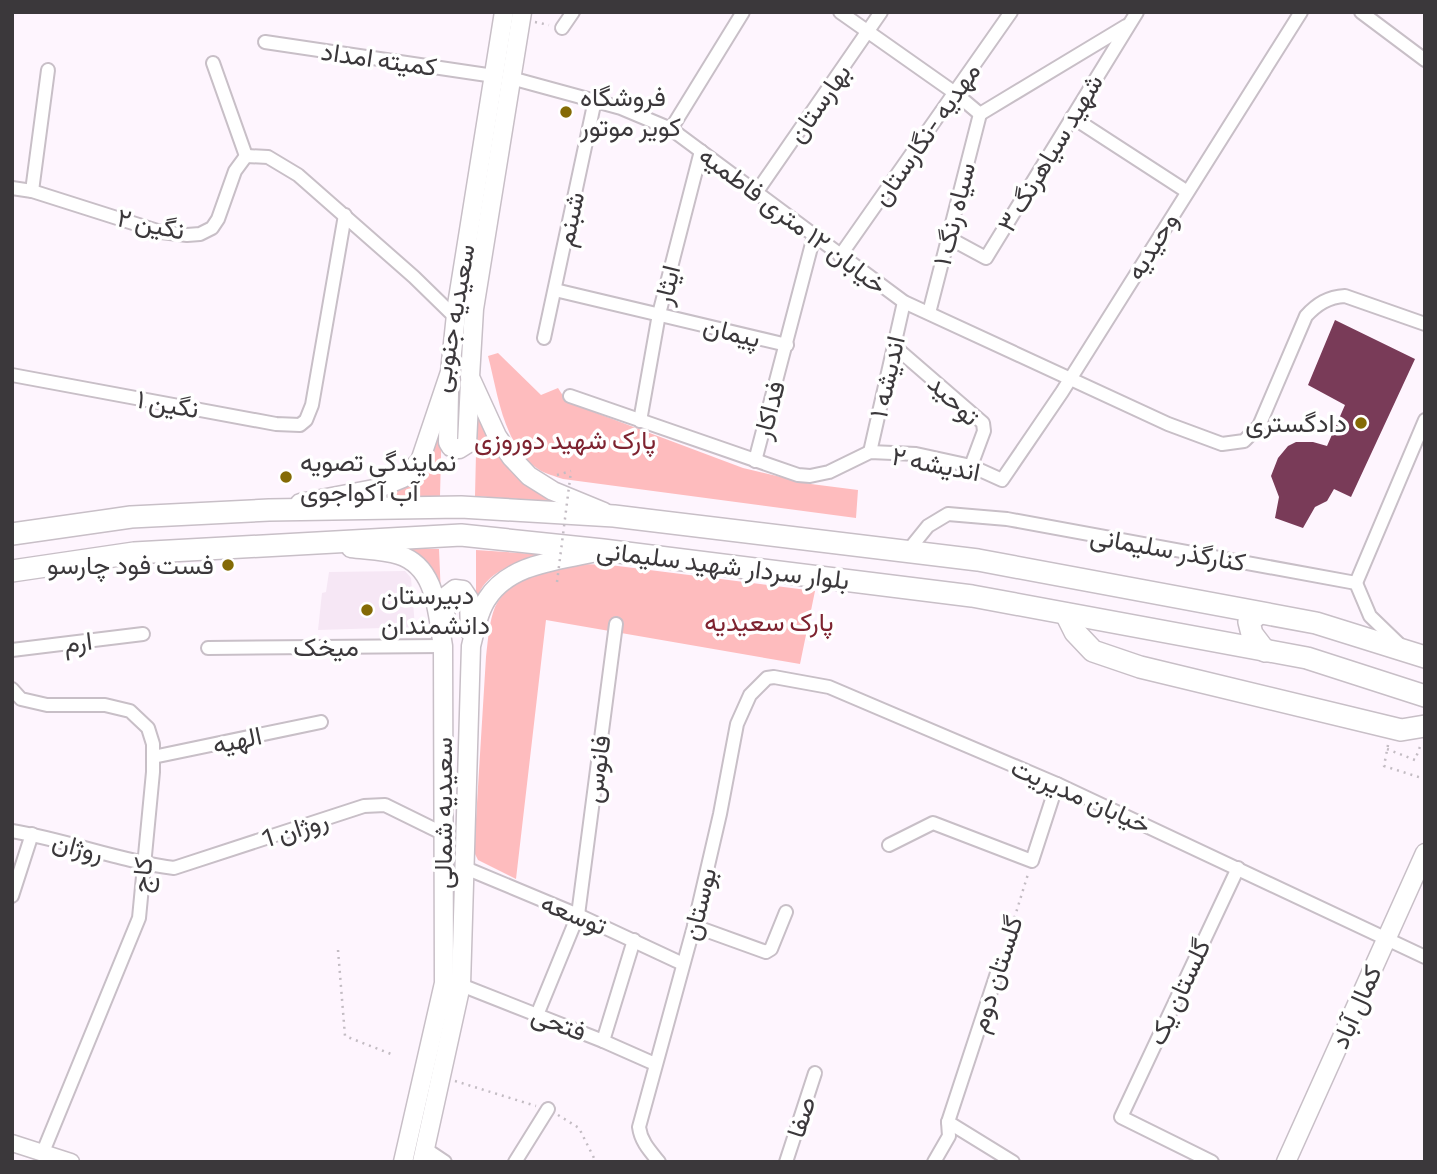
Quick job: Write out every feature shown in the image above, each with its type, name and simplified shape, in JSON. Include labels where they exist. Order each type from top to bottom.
[{"type":"highway","name":"بلوار سردار شهید سلیمانی","points":[[12,534],[131,517],[269,510],[461,507],[614,516],[978,560],[1316,623],[1417,655]]},
{"type":"highway","name":"بلوار سردار شهید سلیمانی","points":[[12,571],[134,553],[461,535],[972,596],[1307,659],[1425,696]]},
{"type":"highway","points":[[1182,635],[1195,618],[1193,607],[1186,599]]},
{"type":"highway","points":[[1259,613],[1250,622],[1252,634],[1265,651]]},
{"type":"highway","points":[[1066,614],[1075,632],[1093,651],[1140,667],[1401,730],[1425,726]]},
{"type":"main road","name":"سعیدیه جنوبی","points":[[269,510],[379,488],[403,478],[420,461],[450,372],[455,317],[516,14]]},
{"type":"main road","name":"سعیدیه جنوبی","points":[[503,77],[474,309],[470,377],[497,436],[511,457],[530,476],[553,491],[614,516]]},
{"type":"main road","points":[[450,372],[447,442],[456,450],[463,449],[467,444],[470,377]]},
{"type":"main road","name":"سعیدیه شمالی","points":[[323,544],[396,554],[413,560],[425,571],[434,596],[443,646],[443,983],[414,1154]]},
{"type":"main road","name":"سعیدیه شمالی","points":[[414,1154],[440,1076],[461,985],[471,646],[486,600],[503,579],[525,568],[603,550]]},
{"type":"main road","points":[[443,646],[446,597],[459,589],[466,592],[469,599],[471,646]]},
{"type":"main road","name":"کمال آباد","points":[[1286,1162],[1425,853]]},
{"type":"street","points":[[562,28],[573,12]]},
{"type":"street","points":[[671,129],[743,12]]},
{"type":"street","points":[[840,12],[955,93],[980,114],[1128,25]]},
{"type":"street","name":"بهارستان","points":[[756,192],[881,12]]},
{"type":"street","name":"مهدیه -نگارستان","points":[[841,256],[1011,12]]},
{"type":"street","name":"شهید سیاهرنگ ۳","points":[[948,238],[986,257],[1137,12]]},
{"type":"street","name":"وحیدیه","points":[[1002,480],[1070,378],[1301,12]]},
{"type":"street","points":[[1361,12],[1425,60]]},
{"type":"street","name":"کمیته امداد","points":[[265,42],[503,77]]},
{"type":"street","points":[[213,63],[246,156],[262,156],[287,167],[345,215],[455,317]]},
{"type":"street","points":[[32,191],[48,70]]},
{"type":"street","name":"خیابان ۱۲ متری فاطمیه","points":[[503,77],[596,100],[671,129],[904,302],[1168,424],[1222,444],[1244,441],[1259,426],[1306,316],[1317,304],[1335,296],[1345,296],[1425,324]]},
{"type":"street","name":"شبنم","points":[[544,338],[596,100]]},
{"type":"street","name":"سیاه رنگ ۱","points":[[929,313],[980,114]]},
{"type":"street","points":[[1072,117],[1186,191]]},
{"type":"street","name":"ایثار","points":[[640,421],[659,314],[701,151]]},
{"type":"street","name":"نگین ۲","points":[[12,188],[32,191],[161,232],[200,234],[212,228],[218,219],[235,170],[246,156]]},
{"type":"street","name":"نگین ۱","points":[[12,375],[294,426],[306,420],[312,405],[345,215]]},
{"type":"street","name":"فداکار","points":[[755,461],[814,236]]},
{"type":"street","name":"پیمان","points":[[555,290],[787,345]]},
{"type":"street","name":"اندیشه ۱","points":[[870,452],[904,302]]},
{"type":"street","name":"توحید","points":[[894,346],[983,423],[984,431],[971,466]]},
{"type":"street","points":[[570,396],[755,461],[810,476],[828,472],[870,452]]},
{"type":"street","points":[[1417,655],[1370,616],[1356,583],[1425,420]]},
{"type":"street","name":"اندیشه ۲","points":[[870,452],[916,454],[971,466],[1002,480]]},
{"type":"street","name":"کنارگذر سلیمانی","points":[[907,552],[928,526],[948,514],[1007,519],[1356,583]]},
{"type":"street","name":"فانوس","points":[[537,1015],[578,915],[617,624]]},
{"type":"street","name":"ارم","points":[[12,650],[143,634]]},
{"type":"street","name":"میخک","points":[[208,648],[443,646]]},
{"type":"street","name":"خیابان مدیریت","points":[[767,678],[775,677],[829,687],[1056,784],[1425,957]]},
{"type":"street","name":"بوستان","points":[[659,1162],[640,1136],[639,1127],[694,926],[720,814],[737,724],[750,695],[767,678]]},
{"type":"street","name":"کاج","points":[[12,689],[21,699],[47,705],[106,705],[130,711],[148,728],[153,744],[139,918],[43,1152]]},
{"type":"street","name":"الهیه","points":[[153,758],[321,722]]},
{"type":"street","points":[[889,845],[933,823],[1032,861],[1056,784]]},
{"type":"street","name":"روژان 1","points":[[143,864],[174,868],[364,806],[386,805],[444,834]]},
{"type":"street","name":"روژان","points":[[12,831],[143,864]]},
{"type":"street","points":[[12,896],[32,834]]},
{"type":"street","name":"توسعه","points":[[463,867],[578,915],[683,964]]},
{"type":"street","name":"گلستان یک","points":[[1212,1162],[1121,1117],[1238,868]]},
{"type":"street","points":[[694,926],[766,952],[771,949],[786,912]]},
{"type":"street","points":[[603,1041],[634,940]]},
{"type":"street","name":"گلستان دوم","points":[[934,1162],[949,1136],[948,1122],[998,970]]},
{"type":"street","name":"فتحی","points":[[461,985],[655,1064]]},
{"type":"street","name":"صفا","points":[[786,1162],[816,1073]]},
{"type":"street","points":[[516,1162],[548,1110]]},
{"type":"street","points":[[948,1122],[1013,1162]]},
{"type":"street","points":[[12,1143],[71,1162]]},
{"type":"street","points":[[414,1154],[445,1162]]},
{"type":"path","points":[[516,14],[562,28]]},
{"type":"path","points":[[556,582],[571,471]]},
{"type":"path","points":[[1394,728],[1384,766],[1425,779]]},
{"type":"path","points":[[1387,749],[1415,760],[1425,734]]},
{"type":"path","name":"گلستان دوم","points":[[998,970],[1032,861]]},
{"type":"path","points":[[338,950],[345,1036],[391,1054]]},
{"type":"path","points":[[440,1076],[548,1110],[579,1128],[596,1162]]},
{"type":"shaded area","name":"دبیرستان دانشمندان","points":[[405,571],[411,578],[415,627],[318,630],[322,593],[326,592],[329,572]]},
{"type":"green space","name":"پارک شهید دوروزی","points":[[498,353],[541,395],[558,388],[567,402],[743,468],[811,484],[858,490],[856,518],[563,479],[544,472],[526,459],[509,433],[488,356]]},
{"type":"green space","points":[[477,411],[491,444],[507,466],[529,484],[560,502],[475,496]]},
{"type":"green space","points":[[442,416],[440,496],[373,497],[405,483],[422,469],[428,460]]},
{"type":"green space","points":[[400,548],[439,549],[441,596],[425,559]]},
{"type":"green space","points":[[476,550],[549,555],[526,560],[495,574],[480,591],[476,602]]},
{"type":"green space","name":"پارک سعیدیه","points":[[582,564],[610,565],[815,591],[800,664],[546,620],[516,879],[478,860],[474,852],[490,625],[495,607],[510,589],[533,576]]},
{"type":"building","name":"دادگستری","points":[[1335,320],[1415,359],[1351,497],[1334,489],[1327,501],[1315,507],[1303,528],[1275,518],[1279,497],[1271,476],[1278,458],[1288,446],[1296,442],[1313,442],[1327,446],[1345,405],[1308,385]]},
{"type":"place","name":"فروشگاه کویر موتور","points":[[566,112]]},
{"type":"place","name":"دادگستری","points":[[1361,423]]},
{"type":"place","name":"نمایندگی تصویه آب آکواجوی","points":[[286,477]]},
{"type":"place","name":"فست فود چارسو","points":[[228,565]]},
{"type":"place","name":"دبیرستان دانشمندان","points":[[367,610]]}]
